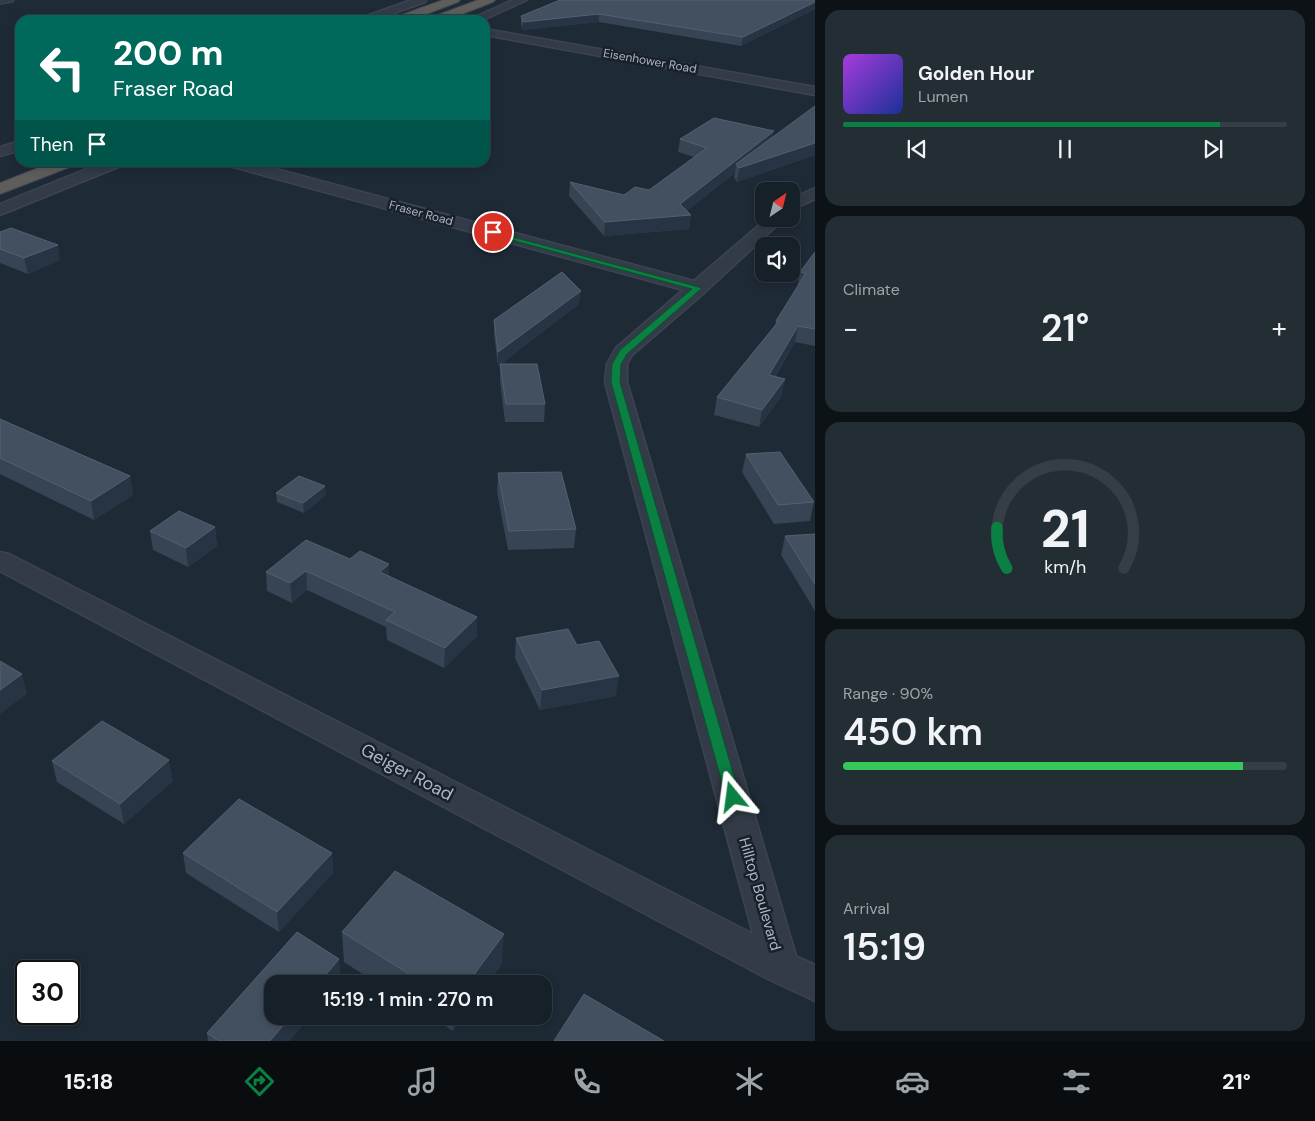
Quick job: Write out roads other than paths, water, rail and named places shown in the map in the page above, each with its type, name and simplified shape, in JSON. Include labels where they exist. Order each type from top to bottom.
[{"type":"highway","points":[[415,15],[454,0]]},
{"type":"highway","points":[[450,15],[489,0]]},
{"type":"highway","points":[[0,189],[56,167]]},
{"type":"street","points":[[0,1],[8,0]]},
{"type":"street","points":[[379,15],[420,0]]},
{"type":"street","points":[[484,15],[522,0]]},
{"type":"street","points":[[384,13],[391,15]]},
{"type":"street","name":"Eisenhower Road","points":[[490,33],[815,91]]},
{"type":"street","points":[[0,152],[15,147]]},
{"type":"street","points":[[0,210],[106,167]]},
{"type":"street","name":"Fraser Road","points":[[250,167],[698,288]]},
{"type":"street","points":[[800,200],[815,193]]},
{"type":"street","name":"Hilltop Boulevard","points":[[766,228],[623,352],[616,364],[616,382],[781,967]]},
{"type":"street","name":"Geiger Road","points":[[0,560],[815,984]]}]
